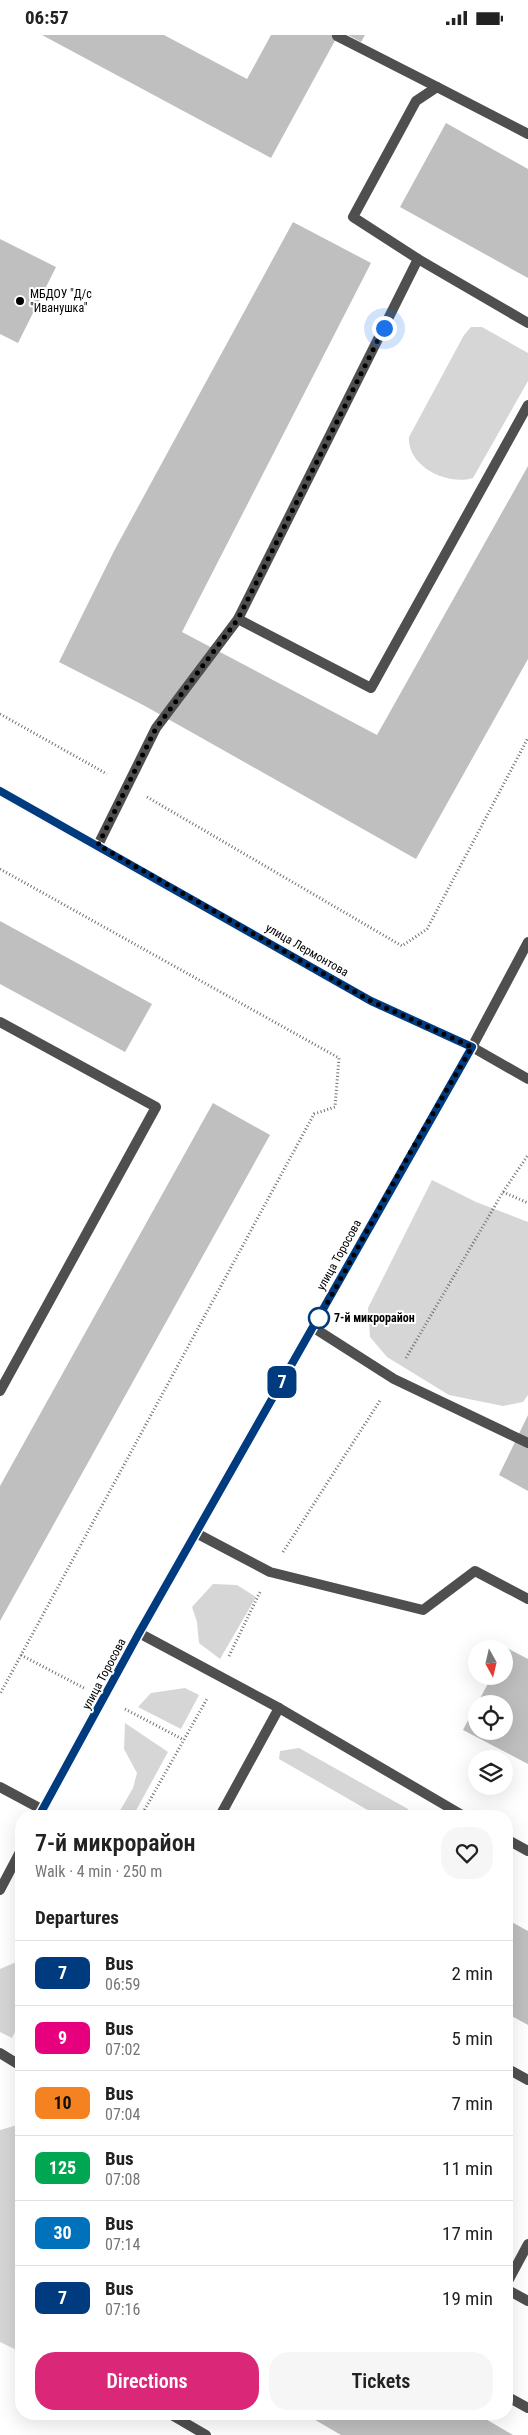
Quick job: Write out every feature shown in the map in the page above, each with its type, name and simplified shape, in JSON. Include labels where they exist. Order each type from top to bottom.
[{"type":"street","points":[[337,36],[528,133]]},
{"type":"street","points":[[437,87],[416,101],[353,217],[418,259],[528,323]]},
{"type":"street","points":[[98,845],[156,728],[238,619],[418,259]]},
{"type":"street","points":[[238,619],[371,688],[528,405]]},
{"type":"street","name":"улица Лермонтова","points":[[0,791],[371,1001],[472,1047],[528,1079]]},
{"type":"street","name":"улица Торосова","points":[[43,1810],[139,1633],[314,1328],[414,1146],[472,1047],[528,942]]},
{"type":"street","points":[[0,1022],[156,1107],[0,1391]]},
{"type":"street","points":[[314,1328],[394,1379],[528,1443]]},
{"type":"street","points":[[196,1533],[270,1572],[423,1610],[475,1571],[528,1599]]},
{"type":"street","points":[[139,1633],[278,1708],[453,1810]]},
{"type":"street","points":[[223,1810],[278,1708]]},
{"type":"street","points":[[0,1787],[36,1810]]},
{"type":"street","points":[[513,1843],[528,1851]]},
{"type":"street","points":[[0,1890],[15,1861]]},
{"type":"street","points":[[0,2053],[15,2062]]},
{"type":"street","points":[[513,2072],[528,2080]]},
{"type":"street","points":[[513,2273],[528,2244]]},
{"type":"street","points":[[513,2291],[528,2301]]},
{"type":"street","points":[[513,2399],[528,2408]]},
{"type":"street","points":[[180,2420],[206,2435]]},
{"type":"path","points":[[0,714],[127,785],[402,946],[427,929],[528,738]]},
{"type":"path","points":[[0,869],[338,1057],[335,1107],[314,1114],[0,1694]]},
{"type":"path","points":[[144,1810],[219,1677],[270,1572],[394,1379],[502,1192],[528,1155]]},
{"type":"path","points":[[502,1192],[528,1203]]},
{"type":"shaded area","points":[[471,327],[482,327],[528,353],[528,381],[473,478],[463,480],[441,476],[431,472],[422,465],[410,448],[409,437],[464,335]]},
{"type":"shaded area","points":[[432,1180],[476,1202],[528,1222],[528,1395],[523,1402],[503,1406],[449,1395],[387,1357],[370,1337],[368,1308]]},
{"type":"shaded area","points":[[213,1584],[237,1585],[256,1597],[220,1659],[199,1643],[197,1622],[192,1607]]},
{"type":"shaded area","points":[[185,1688],[199,1695],[181,1729],[138,1707],[151,1693]]},
{"type":"shaded area","points":[[125,1723],[168,1752],[136,1810],[120,1810],[133,1788],[137,1773],[124,1749]]},
{"type":"shaded area","points":[[299,1748],[408,1810],[368,1810],[279,1759],[280,1751]]},
{"type":"shaded area","points":[[15,1963],[15,2032],[12,2038],[0,2032],[0,1969]]},
{"type":"shaded area","points":[[15,2126],[15,2349],[0,2342],[0,2130]]},
{"type":"building","points":[[42,35],[164,35],[247,79],[271,35],[338,35],[271,158]]},
{"type":"building","points":[[348,35],[365,35],[361,42]]},
{"type":"building","points":[[446,123],[528,169],[528,278],[400,207]]},
{"type":"building","points":[[293,222],[371,263],[182,632],[377,735],[528,466],[528,659],[416,859],[145,706],[59,662],[114,551]]},
{"type":"building","name":"МБДОУ \"Д/с \"Иванушка\"","points":[[0,239],[56,267],[18,343],[0,334]]},
{"type":"building","points":[[0,921],[152,1004],[125,1052],[0,984]]},
{"type":"building","points":[[213,1103],[270,1135],[0,1621],[0,1486]]},
{"type":"building","points":[[528,1415],[528,1491],[499,1475]]},
{"type":"building","points":[[513,1651],[528,1659],[528,1764],[513,1756],[513,1750],[501,1750],[482,1740],[513,1740],[513,1695],[482,1695],[487,1685],[513,1685]]},
{"type":"building","points":[[468,1720],[468,1733],[463,1730]]},
{"type":"building","points":[[513,1923],[528,1931],[528,2025],[513,2017]]},
{"type":"building","points":[[315,2420],[487,2420],[513,2435],[341,2435]]},
{"type":"bus line","name":"7","points":[[0,791],[371,1001],[472,1047],[414,1146],[314,1328],[139,1633],[105,1699],[42,1810]]},
{"type":"place","name":"МБДОУ \"Д/с \"Иванушка\"","points":[[20,301]]},
{"type":"place","name":"7-й микрорайон","points":[[319,1318]]},
{"type":"route","points":[[319,1318],[414,1146],[472,1047],[371,1001],[98,845],[156,728],[238,619],[384,328]]}]
